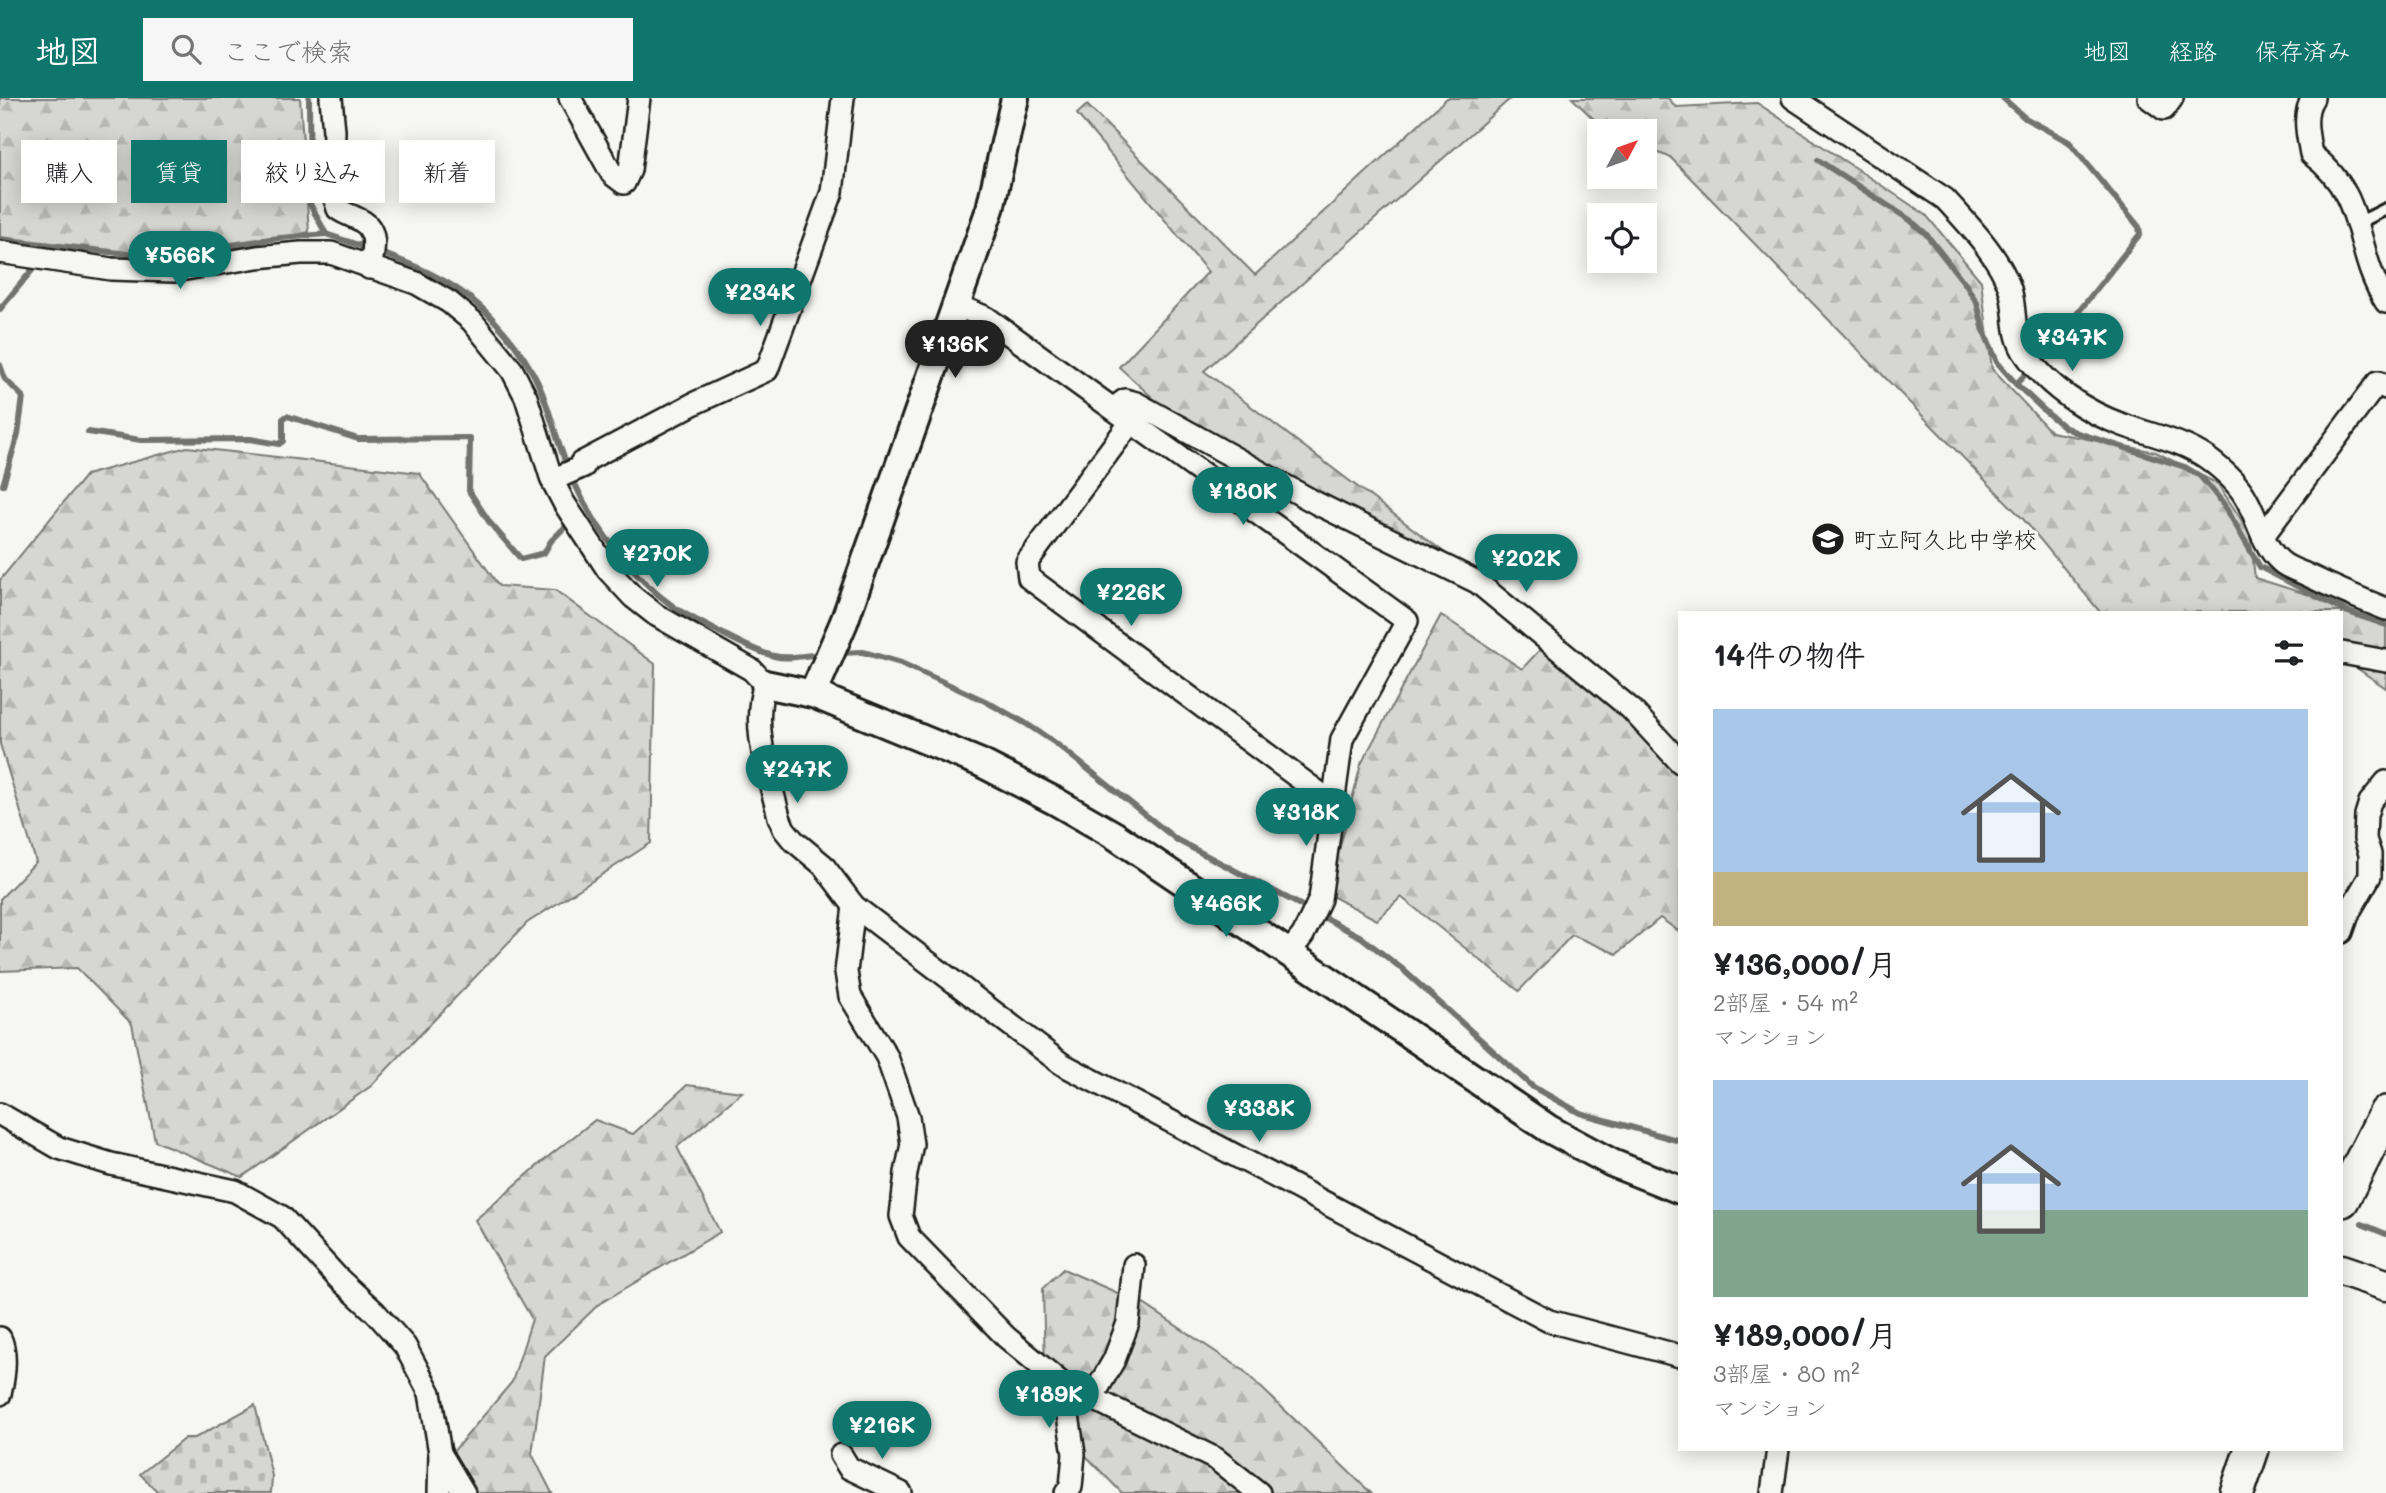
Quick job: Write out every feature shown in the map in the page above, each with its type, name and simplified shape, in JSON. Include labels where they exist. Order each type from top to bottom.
[{"type":"main road","points":[[2343,1198],[2386,1113]]},
{"type":"main road","points":[[2343,1270],[2386,1285]]},
{"type":"main road","points":[[2237,1493],[2251,1451]]},
{"type":"street","points":[[331,98],[334,131],[332,189],[338,209],[362,220],[369,227],[372,256]]},
{"type":"street","points":[[570,98],[612,174],[624,183],[630,170],[639,98]]},
{"type":"street","points":[[552,480],[583,466],[582,463],[695,403],[767,370],[832,192],[843,98]]},
{"type":"street","points":[[813,694],[844,622],[990,209],[1014,98]]},
{"type":"street","points":[[1793,98],[1945,199],[1965,220],[2003,272],[2010,288],[2015,334],[2024,353],[2039,372],[2062,392],[2092,413],[2181,444],[2208,459],[2230,477],[2246,498],[2272,553],[2281,563],[2339,591],[2386,609]]},
{"type":"street","points":[[2149,98],[2164,109],[2172,98]]},
{"type":"street","points":[[2313,98],[2307,115],[2311,154],[2326,165],[2339,180],[2351,202],[2368,265],[2386,302]]},
{"type":"street","points":[[0,252],[111,269],[174,271],[257,257],[301,253],[372,256],[449,302],[472,321],[512,370],[526,397],[552,480],[564,503],[608,570],[633,597],[656,615],[752,670],[765,684],[813,694],[981,763],[1055,801],[1296,944],[1549,1129],[1612,1163],[1678,1189]]},
{"type":"street","points":[[956,305],[987,318],[1407,621],[1342,739],[1320,899],[1296,944]]},
{"type":"street","points":[[2263,536],[2378,382],[2386,388]]},
{"type":"street","points":[[1114,408],[1125,400],[1136,403],[1316,503],[1477,582],[1631,709],[1678,760]]},
{"type":"street","points":[[1131,422],[1027,562],[1029,578],[1334,804]]},
{"type":"street","points":[[2343,653],[2386,661]]},
{"type":"street","points":[[765,684],[759,700],[758,725],[784,830],[823,865],[854,906],[1062,1064],[1549,1321],[1678,1355]]},
{"type":"street","points":[[2343,929],[2349,912],[2370,876],[2371,864],[2365,839],[2366,815],[2370,802],[2386,782]]},
{"type":"street","points":[[854,906],[846,972],[850,996],[887,1057],[908,1117],[912,1144],[901,1216],[909,1237],[1006,1337],[1082,1395],[1216,1459],[1259,1493]]},
{"type":"street","points":[[1,1116],[59,1148],[111,1164],[235,1191],[282,1217],[405,1346],[430,1393],[440,1453],[439,1493]]},
{"type":"street","points":[[1066,1493],[1071,1487],[1074,1454],[1066,1404],[1082,1395],[1114,1360],[1128,1323],[1134,1265]]},
{"type":"street","points":[[0,1338],[4,1346],[0,1394]]},
{"type":"street","points":[[1772,1493],[1778,1451]]},
{"type":"street","points":[[440,1453],[464,1493]]},
{"type":"street","points":[[841,1455],[849,1468],[901,1493]]},
{"type":"lane","points":[[2358,223],[2386,209]]},
{"type":"green space","points":[[0,98],[300,98],[303,140],[241,140],[241,203],[307,203],[309,232],[182,260],[0,244]]},
{"type":"green space","points":[[1447,98],[1511,98],[1204,371],[1465,568],[1166,410],[1119,367],[1208,272],[1077,114],[1087,105],[1255,275]]},
{"type":"green space","points":[[1572,98],[1668,98],[1676,107],[1757,103],[1926,215],[1981,281],[1992,369],[2051,432],[2156,452],[2218,484],[2250,533],[2255,578],[2386,619],[2386,688],[2343,659],[2343,611],[2099,611],[2024,520],[1670,157],[1657,153],[1657,119],[1594,119]]},
{"type":"green space","points":[[187,447],[419,473],[499,586],[555,590],[655,664],[651,843],[527,923],[371,1086],[242,1177],[155,1141],[132,1024],[77,968],[0,971],[0,899],[36,862],[0,744],[0,580],[86,475]]},
{"type":"green space","points":[[1441,615],[1522,669],[1546,643],[1678,767],[1678,931],[1660,918],[1617,954],[1572,935],[1519,991],[1401,897],[1377,920],[1328,894],[1361,764]]},
{"type":"green space","points":[[687,1085],[742,1092],[677,1147],[720,1232],[599,1304],[545,1356],[532,1454],[552,1493],[475,1493],[452,1453],[512,1382],[532,1319],[475,1220],[595,1120],[633,1134]]},
{"type":"green space","points":[[1063,1269],[1145,1305],[1243,1370],[1371,1493],[1122,1493],[1081,1451],[1045,1369],[1043,1288]]},
{"type":"green space","points":[[255,1405],[272,1476],[271,1493],[159,1493],[140,1474],[185,1438],[195,1438]]},
{"type":"waterway","points":[[309,98],[310,204],[326,234],[392,257],[434,276],[473,300],[490,316],[531,370],[573,480],[603,533],[629,566],[674,607],[749,647],[779,657],[821,654]]},
{"type":"waterway","points":[[2003,98],[2025,118],[2069,142],[2139,227],[2140,234],[2046,353],[2016,384]]},
{"type":"waterway","points":[[1818,160],[1910,220],[1926,234],[1977,303],[1984,331],[1997,362],[2016,384],[2064,427],[2185,467],[2200,476],[2223,503],[2260,567],[2345,611],[2386,625]]},
{"type":"waterway","points":[[0,239],[154,257],[270,239],[326,234]]},
{"type":"waterway","points":[[0,309],[33,269],[34,260]]},
{"type":"waterway","points":[[0,365],[5,379],[23,397],[18,434],[3,485]]},
{"type":"waterway","points":[[88,432],[141,440],[250,439],[279,444],[283,441],[283,419],[287,416],[358,439],[470,438],[469,491],[490,523],[521,559],[544,553],[551,541],[570,522]]},
{"type":"waterway","points":[[839,653],[863,652],[901,663],[985,701],[1025,723],[1054,742],[1177,840],[1361,937],[1401,968],[1533,1087],[1580,1113],[1678,1140]]},
{"type":"waterway","points":[[2362,1224],[2386,1234]]},
{"type":"place","name":"町立阿久比中学校","points":[[1828,539]]}]
